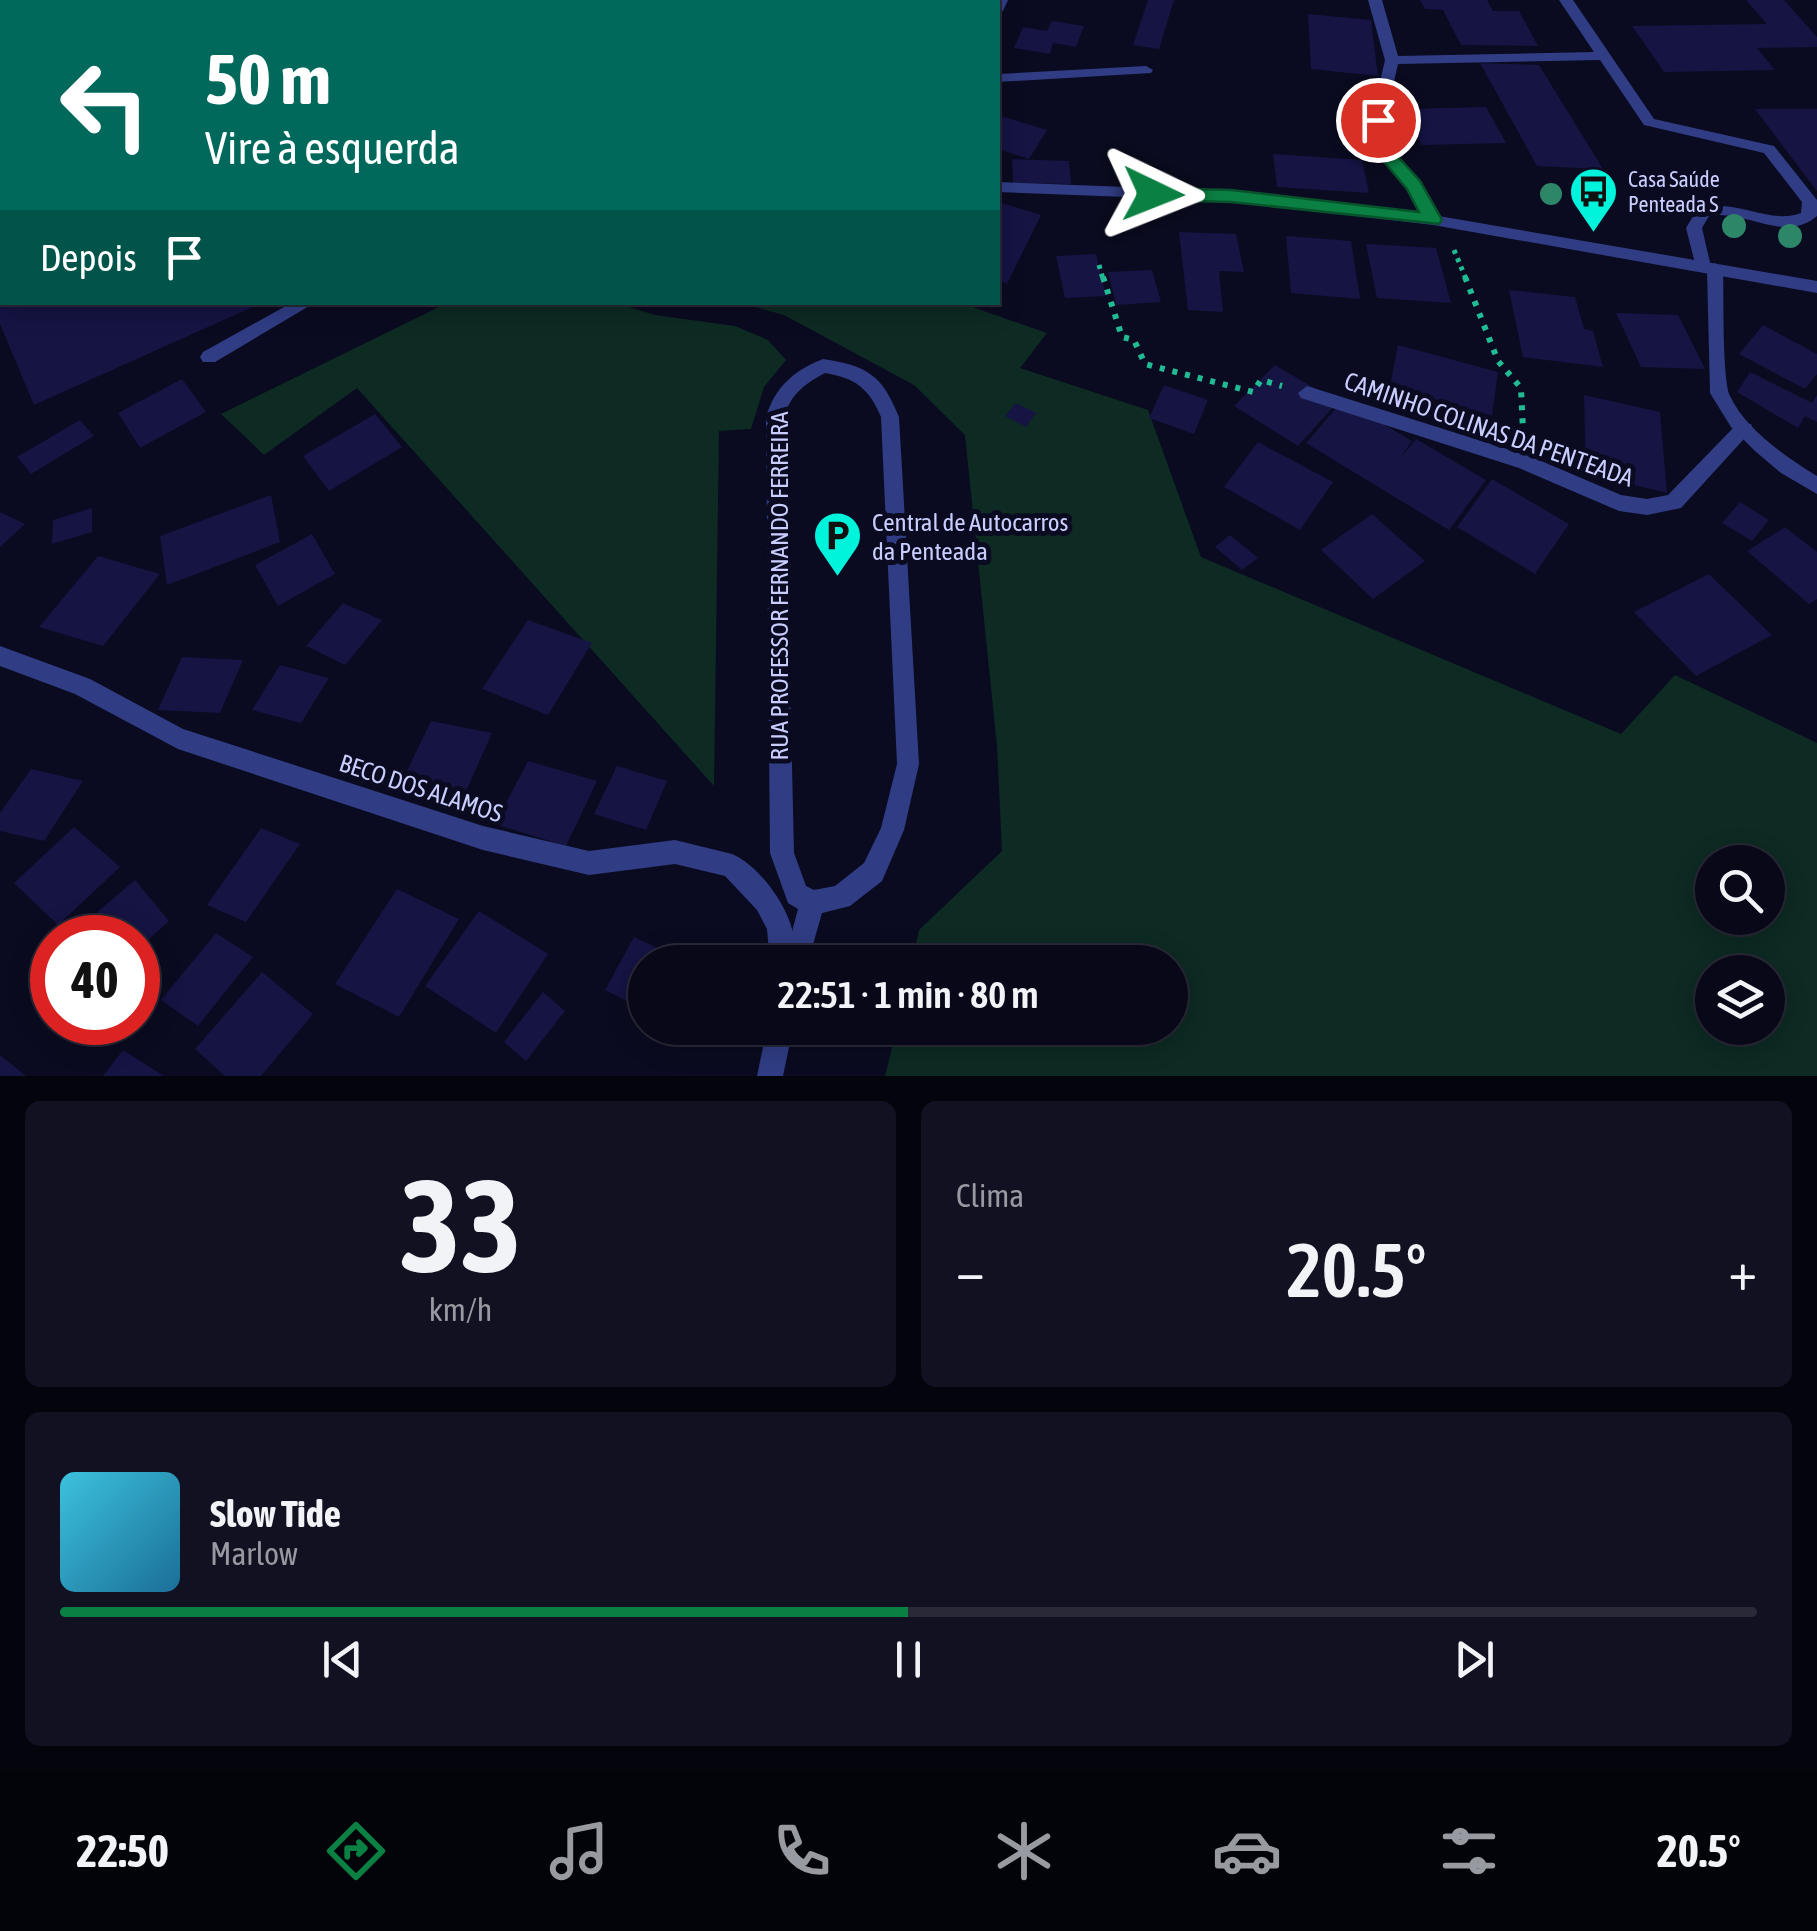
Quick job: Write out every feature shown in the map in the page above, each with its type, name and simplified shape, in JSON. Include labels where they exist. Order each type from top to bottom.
[{"type":"street","points":[[1375,0],[1392,60],[1378,120],[1383,151],[1438,220]]},
{"type":"street","points":[[1566,0],[1649,122],[1769,150],[1810,201],[1809,216],[1797,222],[1765,222],[1718,209],[1704,212],[1694,228],[1709,268],[1719,392],[1744,429],[1785,467],[1817,486]]},
{"type":"street","points":[[1392,60],[1602,56]]},
{"type":"street","points":[[1000,78],[1146,70]]},
{"type":"street","points":[[1000,186],[1231,196],[1438,220],[1817,287]]},
{"type":"street","points":[[208,357],[303,305]]},
{"type":"street","name":"RUA PROFESSOR FERNANDO FERREIRA","points":[[824,366],[854,370],[870,380],[890,417],[908,764],[892,830],[874,872],[841,897],[812,903],[798,894],[782,853],[774,418],[778,402],[788,389],[799,378],[824,366]]},
{"type":"street","name":"CAMINHO COLINAS DA PENTEADA","points":[[1307,393],[1524,462],[1619,503],[1647,508],[1674,502],[1744,429]]},
{"type":"street","name":"BECO DOS ALAMOS","points":[[0,656],[82,686],[178,738],[483,838],[589,864],[675,852],[732,866],[766,900],[779,928],[780,945]]},
{"type":"street","points":[[801,945],[812,903]]},
{"type":"street","points":[[770,1076],[776,1045]]},
{"type":"path","points":[[1438,220],[1498,361],[1521,388],[1524,462]]},
{"type":"path","points":[[1099,265],[1122,338],[1134,340],[1145,364],[1252,392],[1261,380],[1307,393]]},
{"type":"green space","points":[[443,305],[622,305],[655,315],[735,326],[768,340],[786,360],[764,387],[751,429],[719,431],[714,786],[357,388],[264,455],[221,414]]},
{"type":"green space","points":[[747,305],[967,305],[1047,333],[1020,368],[1148,410],[1201,557],[1621,734],[1675,675],[1817,743],[1817,1076],[885,1076],[893,1045],[1188,1045],[1188,945],[916,945],[919,930],[1002,851],[997,746],[965,435],[914,385],[784,315]]},
{"type":"building","points":[[1148,0],[1174,0],[1159,49],[1133,45]]},
{"type":"building","points":[[1420,0],[1487,0],[1493,11],[1519,11],[1538,46],[1461,45],[1443,10],[1425,9]]},
{"type":"building","points":[[1746,0],[1784,0],[1817,37],[1817,47],[1757,48],[1775,70],[1664,72],[1632,26],[1767,24]]},
{"type":"building","points":[[1308,14],[1371,20],[1378,76],[1311,69]]},
{"type":"building","points":[[1052,21],[1084,26],[1076,47],[1053,43],[1050,54],[1014,48],[1023,27],[1047,31]]},
{"type":"building","points":[[1480,63],[1539,65],[1603,169],[1537,166]]},
{"type":"building","points":[[1486,107],[1506,143],[1422,145],[1405,109]]},
{"type":"building","points":[[1755,109],[1817,109],[1817,191]]},
{"type":"building","points":[[1000,116],[1047,130],[1029,159],[1000,150]]},
{"type":"building","points":[[1273,154],[1362,160],[1369,193],[1277,187]]},
{"type":"building","points":[[1012,159],[1069,161],[1071,184],[1013,183]]},
{"type":"building","points":[[1000,203],[1041,215],[1007,284],[1000,280]]},
{"type":"building","points":[[1179,232],[1236,234],[1244,272],[1219,271],[1223,312],[1188,310]]},
{"type":"building","points":[[1286,236],[1351,241],[1360,299],[1291,293]]},
{"type":"building","points":[[1366,244],[1436,248],[1451,303],[1377,298]]},
{"type":"building","points":[[1096,254],[1106,296],[1065,298],[1056,256]]},
{"type":"building","points":[[1152,270],[1161,302],[1116,305],[1108,272]]},
{"type":"building","points":[[1509,290],[1575,297],[1584,329],[1593,331],[1603,367],[1523,357]]},
{"type":"building","points":[[0,305],[257,305],[34,405],[0,324]]},
{"type":"building","points":[[1616,313],[1678,315],[1705,369],[1641,367]]},
{"type":"building","points":[[1763,325],[1817,354],[1817,374],[1805,389],[1739,354]]},
{"type":"building","points":[[1398,345],[1498,372],[1492,416],[1390,386]]},
{"type":"building","points":[[1275,365],[1338,402],[1298,446],[1234,406]]},
{"type":"building","points":[[1750,372],[1812,403],[1817,395],[1817,422],[1805,416],[1798,428],[1737,392]]},
{"type":"building","points":[[182,379],[206,412],[140,448],[118,413]]},
{"type":"building","points":[[1164,385],[1208,400],[1194,434],[1149,418]]},
{"type":"building","points":[[1584,395],[1660,412],[1667,493],[1586,473]]},
{"type":"building","points":[[1343,400],[1412,441],[1399,459],[1416,439],[1486,480],[1449,530],[1306,443]]},
{"type":"building","points":[[1016,403],[1036,413],[1026,427],[1005,416]]},
{"type":"building","points":[[375,414],[402,447],[329,491],[303,456]]},
{"type":"building","points":[[80,420],[94,436],[31,474],[17,457]]},
{"type":"building","points":[[1258,442],[1333,482],[1300,530],[1224,487]]},
{"type":"building","points":[[1492,479],[1569,524],[1535,574],[1457,527]]},
{"type":"building","points":[[271,495],[280,542],[167,585],[160,536]]},
{"type":"building","points":[[1740,502],[1769,520],[1752,541],[1722,523]]},
{"type":"building","points":[[92,508],[92,532],[52,544],[53,520]]},
{"type":"building","points":[[0,512],[25,524],[0,547]]},
{"type":"building","points":[[1372,514],[1425,561],[1373,599],[1321,550]]},
{"type":"building","points":[[1785,527],[1817,552],[1817,599],[1809,604],[1747,551]]},
{"type":"building","points":[[312,534],[335,574],[278,606],[255,565]]},
{"type":"building","points":[[1230,535],[1258,558],[1242,570],[1215,547]]},
{"type":"building","points":[[98,556],[160,574],[103,646],[39,627]]},
{"type":"building","points":[[1709,574],[1772,635],[1696,676],[1634,612]]},
{"type":"building","points":[[343,603],[382,620],[345,665],[306,646]]},
{"type":"building","points":[[528,620],[592,643],[548,715],[482,689]]},
{"type":"building","points":[[182,657],[243,660],[220,713],[158,710]]},
{"type":"building","points":[[280,665],[329,678],[301,723],[252,710]]},
{"type":"building","points":[[431,721],[492,733],[466,791],[403,779]]},
{"type":"building","points":[[528,761],[597,781],[566,846],[495,824]]},
{"type":"building","points":[[617,766],[667,781],[646,830],[594,814]]},
{"type":"building","points":[[31,769],[83,781],[44,841],[0,831],[0,813]]},
{"type":"building","points":[[74,827],[120,867],[69,915],[48,915],[14,883]]},
{"type":"building","points":[[261,828],[300,844],[246,922],[207,905]]},
{"type":"building","points":[[135,880],[169,921],[160,929],[160,915],[94,915]]},
{"type":"building","points":[[397,889],[459,919],[399,1017],[335,984]]},
{"type":"building","points":[[479,911],[548,954],[496,1033],[425,986]]},
{"type":"building","points":[[216,933],[253,957],[198,1026],[161,1000]]},
{"type":"building","points":[[634,937],[651,945],[630,945]]},
{"type":"building","points":[[628,948],[628,1002],[605,990]]},
{"type":"building","points":[[262,972],[313,1014],[261,1076],[225,1076],[195,1049]]},
{"type":"building","points":[[543,992],[565,1011],[526,1061],[504,1042]]},
{"type":"building","points":[[123,1050],[164,1076],[103,1076]]},
{"type":"building","points":[[0,1055],[26,1076],[0,1076]]},
{"type":"place","name":"Casa Saúde Penteada S","points":[[1593,234]]},
{"type":"place","name":"Central de Autocarros da Penteada","points":[[837,578]]},
{"type":"route","points":[[1153,194],[1231,196],[1433,220],[1414,186],[1383,151],[1378,120]]}]
